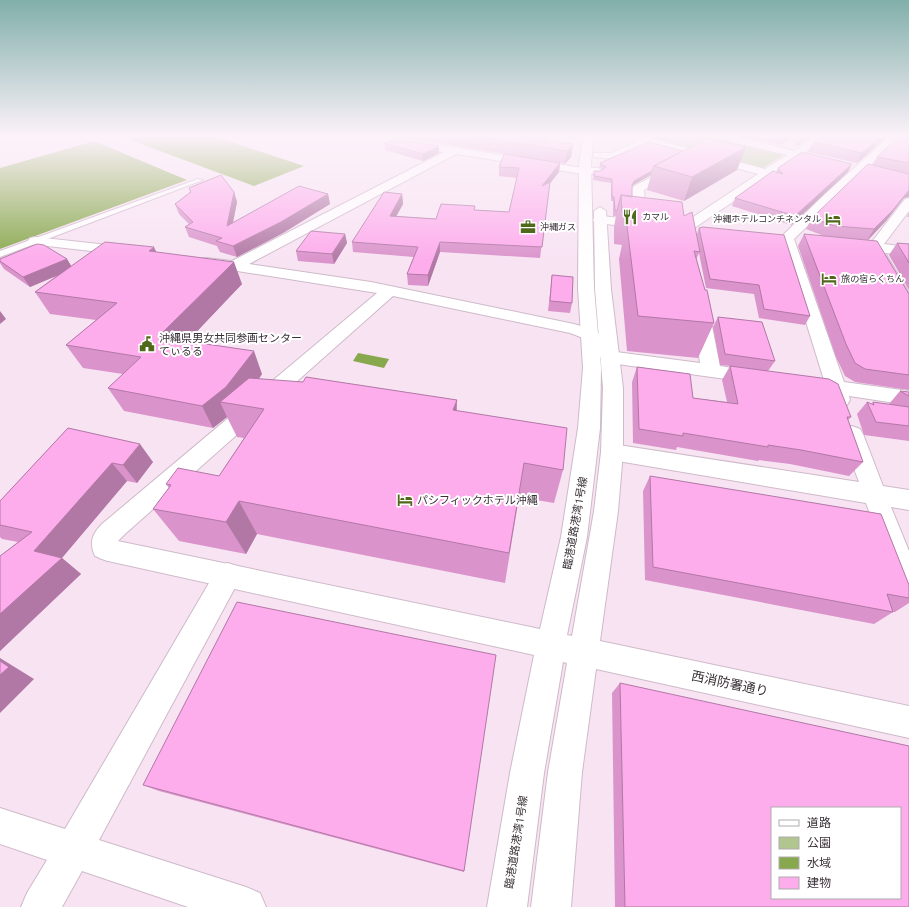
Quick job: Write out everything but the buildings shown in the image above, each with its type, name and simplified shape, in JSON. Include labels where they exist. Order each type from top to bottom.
[{"type":"street","points":[[234,266],[403,177]]},
{"type":"street","points":[[579,177],[596,181]]},
{"type":"street","name":"臨港道路港湾1号線","points":[[552,907],[565,772],[582,652],[606,511],[612,452],[613,388],[603,289],[600,220],[595,177]]},
{"type":"street","name":"臨港道路港湾1号線","points":[[507,907],[527,774],[551,645],[574,537],[586,457],[592,368],[586,263],[596,177]]},
{"type":"street","points":[[640,223],[638,189],[659,177]]},
{"type":"street","points":[[686,228],[760,177]]},
{"type":"street","points":[[851,177],[787,238],[835,388],[909,585]]},
{"type":"street","points":[[875,248],[909,202]]},
{"type":"street","points":[[600,220],[655,225]]},
{"type":"street","points":[[671,227],[710,231]]},
{"type":"street","points":[[686,228],[693,266]]},
{"type":"street","points":[[35,241],[144,253]]},
{"type":"street","points":[[839,244],[909,251]]},
{"type":"street","points":[[875,248],[909,307]]},
{"type":"street","points":[[189,260],[389,291],[567,328],[589,334],[610,357],[909,398]]},
{"type":"street","name":"西消防署通り","points":[[389,291],[116,527],[105,538],[102,544],[104,548],[909,722]]},
{"type":"street","points":[[698,296],[711,371]]},
{"type":"street","points":[[612,452],[909,500]]},
{"type":"street","points":[[41,907],[228,575]]},
{"type":"street","points":[[0,826],[246,907]]},
{"type":"lane","points":[[0,254],[200,180]]},
{"type":"water","points":[[0,177],[181,177],[187,180],[0,249]]},
{"type":"water","points":[[231,177],[276,177],[254,186]]},
{"type":"water","points":[[358,353],[389,359],[384,368],[353,361]]},
{"type":"place","name":"カマル","points":[[630,217]]},
{"type":"place","name":"沖縄ホテルコンチネンタル","points":[[833,219]]},
{"type":"place","name":"沖縄ガス","points":[[528,227]]},
{"type":"place","name":"旅の宿らくちん","points":[[829,279]]},
{"type":"place","name":"沖縄県男女共同参画センター てぃるる","points":[[147,344]]},
{"type":"place","name":"パシフィックホテル沖縄","points":[[405,500]]}]
